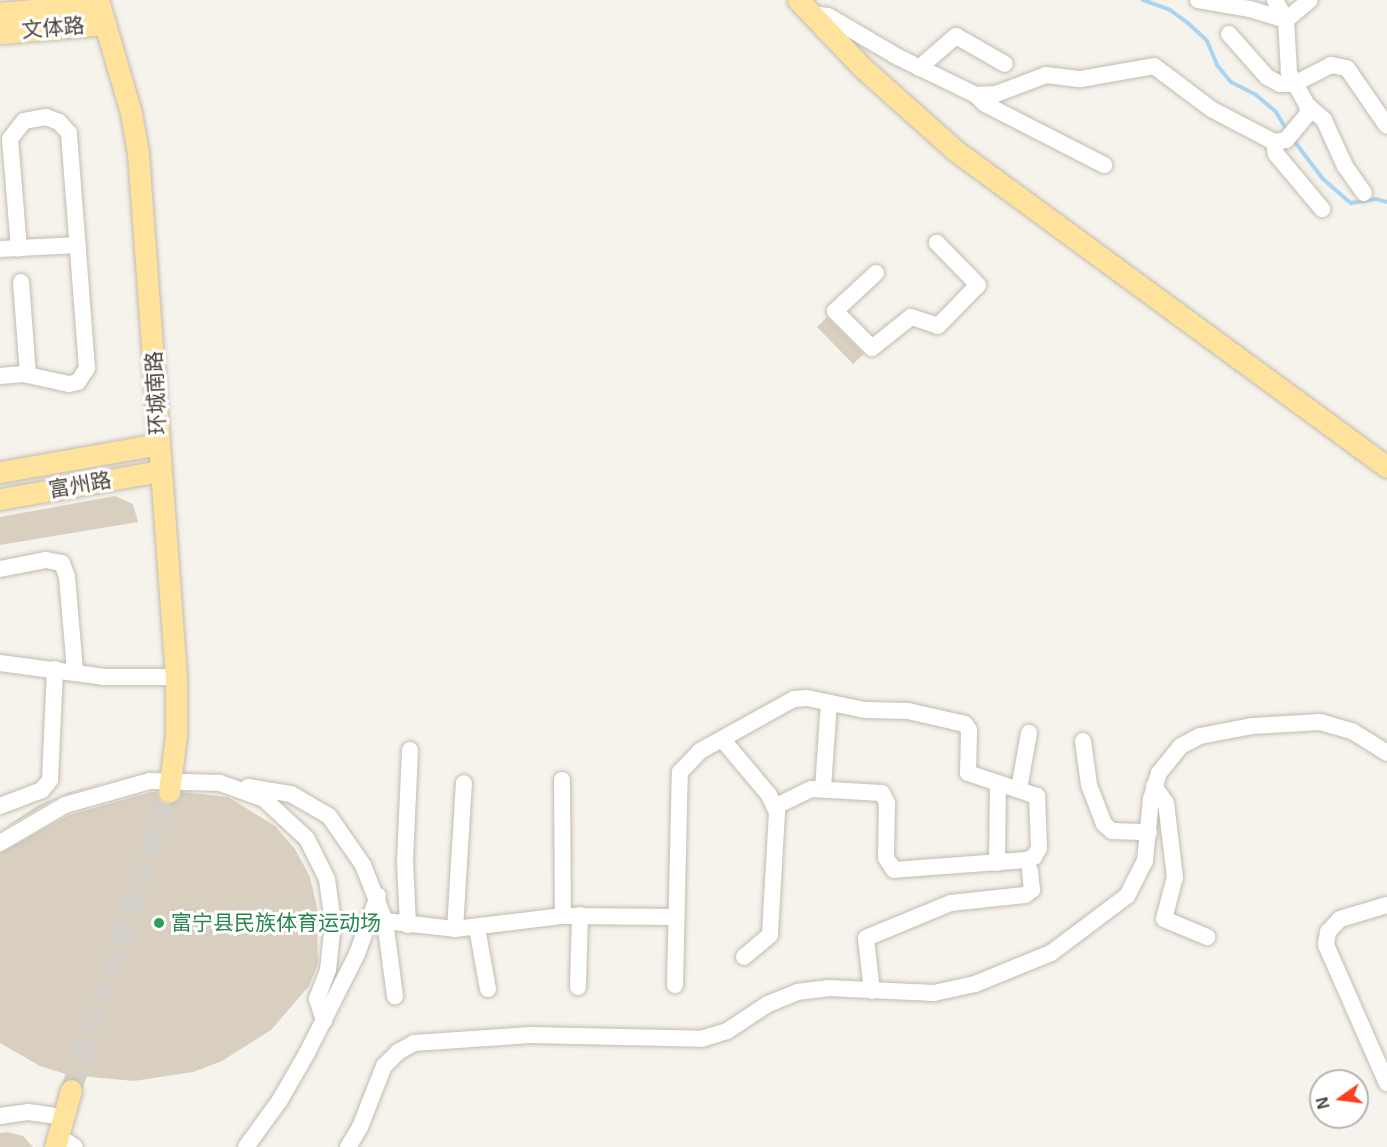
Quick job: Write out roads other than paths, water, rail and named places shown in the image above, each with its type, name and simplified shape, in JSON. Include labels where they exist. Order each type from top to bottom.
[{"type":"main road","points":[[805,7],[894,98],[956,152],[1387,467]]},
{"type":"main road","name":"文体路","points":[[0,13],[101,9]]},
{"type":"main road","name":"文体路","points":[[0,33],[101,9]]},
{"type":"main road","name":"环城南路","points":[[101,9],[137,143],[176,677],[170,785]]},
{"type":"main road","name":"富州路","points":[[0,472],[159,444]]},
{"type":"main road","name":"富州路","points":[[0,500],[160,471]]},
{"type":"main road","points":[[63,1137],[71,1090]]},
{"type":"street","points":[[1198,0],[1250,9],[1286,20]]},
{"type":"street","points":[[1275,0],[1286,20],[1287,59],[1294,84],[1307,105],[1324,120],[1345,166],[1364,193]]},
{"type":"street","points":[[1286,20],[1310,0]]},
{"type":"street","points":[[805,7],[828,16],[919,68],[976,95],[985,104],[1104,165]]},
{"type":"street","points":[[1229,34],[1267,76],[1280,84],[1294,84],[1339,64],[1372,100],[1387,126]]},
{"type":"street","points":[[919,68],[951,36],[1005,64]]},
{"type":"street","points":[[976,95],[996,94],[1046,75],[1081,79],[1154,66],[1210,109],[1274,142],[1286,140],[1305,122],[1307,105]]},
{"type":"street","points":[[0,376],[28,375],[69,384],[84,376],[87,368],[69,133],[59,122],[38,117],[24,121],[10,139],[19,249]]},
{"type":"street","points":[[1274,142],[1276,154],[1322,209]]},
{"type":"street","points":[[876,273],[835,311],[872,348],[911,317],[938,326],[978,285],[937,243]]},
{"type":"street","points":[[0,249],[78,245]]},
{"type":"street","points":[[21,282],[28,375]]},
{"type":"street","points":[[0,569],[46,560],[62,563],[67,576],[75,671]]},
{"type":"street","points":[[0,663],[75,671],[105,677],[176,677]]},
{"type":"street","points":[[0,806],[42,790],[50,780],[55,669]]},
{"type":"street","points":[[675,985],[678,778],[695,754],[794,699],[865,710],[908,711],[965,723],[969,730],[968,773],[1034,793],[1038,800],[1037,853],[1026,860],[894,870],[886,858],[885,795],[823,788],[806,790],[776,806]]},
{"type":"street","points":[[823,788],[829,703]]},
{"type":"street","points":[[348,1147],[363,1121],[384,1066],[398,1052],[414,1044],[531,1035],[702,1039],[727,1031],[768,1004],[796,992],[828,988],[914,994],[954,989],[1051,953],[1127,896],[1145,861],[1154,786],[1167,761],[1187,742],[1237,728],[1324,722],[1352,731],[1387,753]]},
{"type":"street","points":[[1019,789],[1029,733]]},
{"type":"street","points":[[722,739],[776,806],[771,931],[744,957]]},
{"type":"street","points":[[1083,741],[1089,785],[1107,828],[1149,832]]},
{"type":"street","points":[[408,926],[405,861],[410,750]]},
{"type":"street","points":[[562,780],[578,987]]},
{"type":"street","points":[[455,929],[464,783]]},
{"type":"street","points":[[997,863],[998,783]]},
{"type":"street","points":[[0,843],[44,815],[85,797],[128,785],[276,790],[317,807],[348,839],[378,896],[385,921],[395,996]]},
{"type":"street","points":[[1154,786],[1166,803],[1175,878],[1164,919],[1207,937]]},
{"type":"street","points":[[235,787],[264,799],[287,817],[307,839],[322,865],[333,923],[328,970],[317,999],[324,1022]]},
{"type":"street","points":[[872,990],[865,943],[870,935],[951,903],[1025,895],[1032,890],[1030,870]]},
{"type":"street","points":[[246,1147],[280,1100],[324,1022],[357,954],[378,896]]},
{"type":"street","points":[[1387,905],[1340,920],[1328,932],[1326,945],[1387,1083]]},
{"type":"street","points":[[385,921],[408,926],[455,929],[572,916],[676,916]]},
{"type":"street","points":[[477,928],[488,989]]},
{"type":"street","points":[[0,1116],[28,1112],[63,1137]]},
{"type":"waterway","points":[[1143,0],[1170,10],[1188,23],[1207,41],[1217,65],[1231,82],[1256,95],[1276,112],[1287,130]]},
{"type":"waterway","points":[[1295,142],[1323,179],[1351,203],[1376,199],[1387,202]]},
{"type":"tunnel","points":[[71,1090],[169,792]]},
{"type":"place","name":"富宁县民族体育运动场","points":[[159,923]]}]
